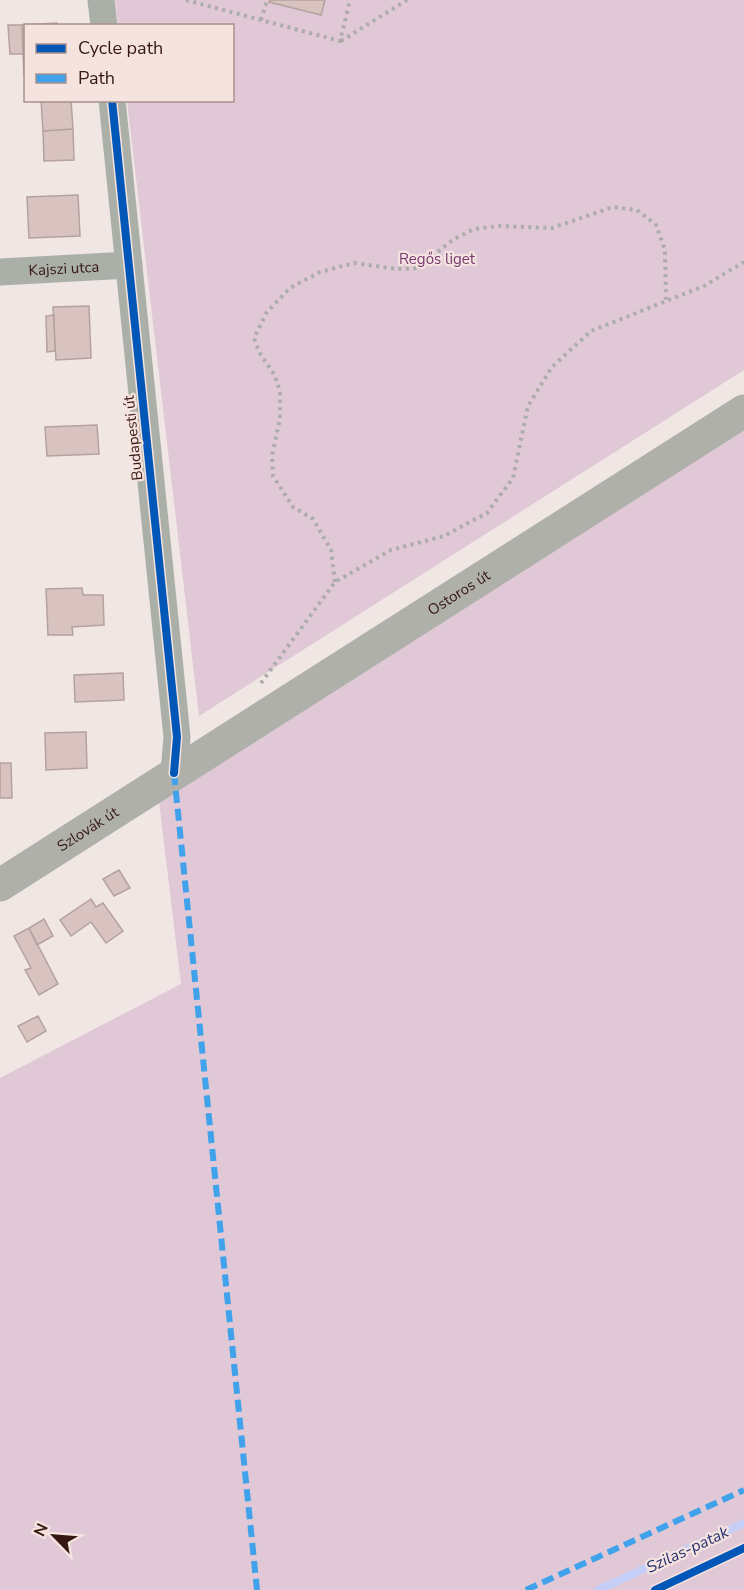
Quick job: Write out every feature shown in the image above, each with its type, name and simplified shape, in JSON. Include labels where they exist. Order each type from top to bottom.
[{"type":"main road","name":"Ostoros út","points":[[174,773],[744,411]]},
{"type":"main road","name":"Szlovák út","points":[[0,885],[174,773]]},
{"type":"street","points":[[101,0],[104,24]]},
{"type":"street","name":"Budapesti út","points":[[112,102],[177,737],[174,773]]},
{"type":"street","name":"Kajszi utca","points":[[0,272],[129,265]]},
{"type":"path","points":[[186,0],[340,41],[407,0]]},
{"type":"path","points":[[261,20],[267,0]]},
{"type":"path","points":[[340,41],[350,0]]},
{"type":"path","points":[[335,582],[331,550],[319,529],[313,519],[292,507],[273,476],[272,456],[280,418],[280,391],[274,374],[259,352],[254,338],[267,312],[290,288],[321,272],[354,263],[397,269],[417,268],[454,239],[474,229],[499,226],[552,228],[613,207],[637,210],[656,225],[665,250],[666,301]]},
{"type":"path","points":[[256,690],[335,582],[391,550],[444,536],[487,513],[513,478],[528,406],[552,367],[591,331],[704,286],[744,262]]},
{"type":"green space","name":"Regős liget","points":[[115,0],[744,0],[744,370],[199,716],[127,102],[234,102],[234,24],[118,24]]},
{"type":"green space","points":[[744,421],[744,1590],[0,1590],[0,1078],[181,984],[158,793]]},
{"type":"building","points":[[270,0],[325,0],[321,15],[269,2]]},
{"type":"building","points":[[8,25],[22,25],[23,54],[10,54]]},
{"type":"building","points":[[22,25],[24,25],[24,76]]},
{"type":"building","points":[[41,102],[71,102],[73,129],[43,131]]},
{"type":"building","points":[[73,129],[74,160],[44,161],[43,131]]},
{"type":"building","points":[[78,195],[80,236],[29,238],[27,197]]},
{"type":"building","points":[[89,306],[91,358],[56,360],[53,307]]},
{"type":"building","points":[[54,315],[55,351],[47,352],[46,316]]},
{"type":"building","points":[[97,425],[99,454],[47,456],[45,427]]},
{"type":"building","points":[[82,588],[83,595],[103,595],[104,625],[72,627],[73,635],[48,635],[46,589]]},
{"type":"building","points":[[123,673],[124,700],[75,702],[74,675]]},
{"type":"building","points":[[86,732],[87,768],[46,770],[45,733]]},
{"type":"building","points":[[0,763],[11,763],[12,798],[0,798]]},
{"type":"building","points":[[119,870],[130,888],[114,896],[103,879]]},
{"type":"building","points":[[91,899],[96,907],[103,903],[123,931],[106,943],[91,922],[71,936],[60,920]]},
{"type":"building","points":[[44,919],[53,936],[37,945],[29,928]]},
{"type":"building","points":[[29,928],[58,984],[39,995],[25,970],[31,968],[14,936]]},
{"type":"building","points":[[38,1016],[46,1031],[27,1042],[18,1026]]},
{"type":"waterway","name":"Szilas-patak","points":[[598,1590],[744,1523]]},
{"type":"marked path","points":[[174,773],[257,1590]]},
{"type":"marked path","points":[[526,1590],[744,1490]]},
{"type":"cycle path","points":[[112,102],[177,737],[174,773]]},
{"type":"cycle path","points":[[655,1590],[744,1548]]}]
